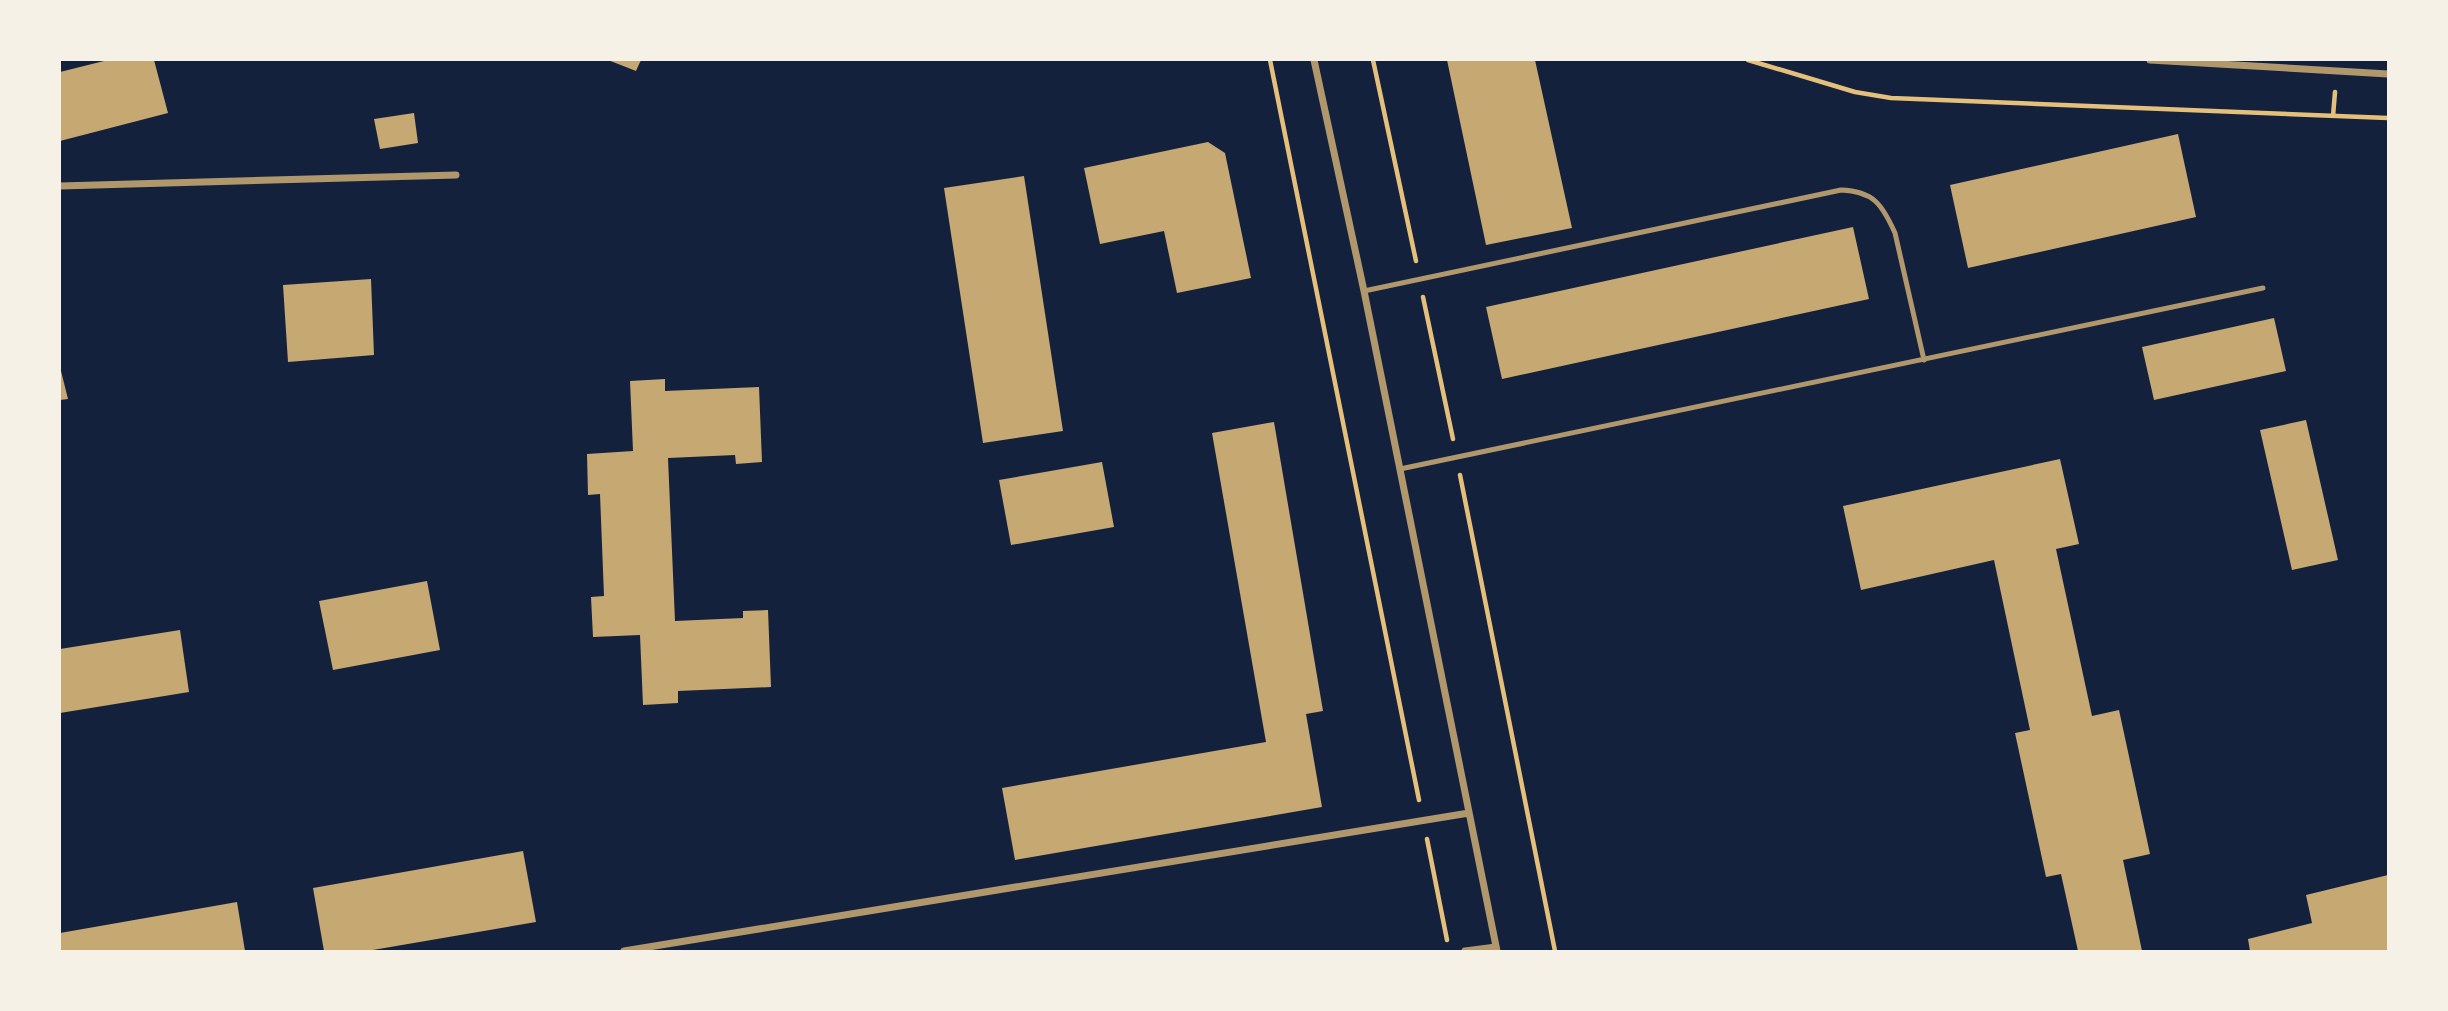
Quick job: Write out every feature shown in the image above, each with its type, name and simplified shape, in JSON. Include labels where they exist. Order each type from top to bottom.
[{"type":"street","points":[[1314,60],[1364,291],[1497,949],[1465,951]]},
{"type":"street","points":[[2150,60],[2389,74]]},
{"type":"street","points":[[60,186],[456,174]]},
{"type":"street","points":[[624,951],[1469,813]]},
{"type":"lane","points":[[1364,291],[1841,190],[1858,191],[1879,205],[1886,213],[1895,233],[1924,360]]},
{"type":"lane","points":[[1400,469],[2263,288]]},
{"type":"path","points":[[1270,60],[1419,801]]},
{"type":"path","points":[[1374,60],[1418,272]]},
{"type":"path","points":[[1748,60],[1855,92],[1891,98],[2389,118]]},
{"type":"path","points":[[1420,285],[1555,951]]},
{"type":"path","points":[[1424,828],[1449,951]]},
{"type":"building","points":[[108,60],[154,60],[168,113],[60,141],[60,72]]},
{"type":"building","points":[[608,60],[641,60],[636,71]]},
{"type":"building","points":[[1447,60],[1535,60],[1572,228],[1486,245]]},
{"type":"building","points":[[414,113],[418,143],[380,149],[374,119]]},
{"type":"building","points":[[2178,134],[2196,217],[1968,268],[1950,185]]},
{"type":"building","points":[[1208,142],[1225,153],[1251,278],[1177,293],[1164,231],[1100,244],[1084,168]]},
{"type":"building","points":[[1024,176],[1063,431],[983,443],[944,188]]},
{"type":"building","points":[[1853,227],[1869,299],[1502,379],[1486,307]]},
{"type":"building","points":[[371,279],[374,355],[288,362],[283,285]]},
{"type":"building","points":[[2274,318],[2286,371],[2154,400],[2142,347]]},
{"type":"building","points":[[60,367],[68,399],[60,400]]},
{"type":"building","points":[[665,379],[665,391],[759,387],[762,462],[736,464],[735,455],[668,458],[675,621],[743,618],[743,611],[768,610],[771,687],[678,691],[678,703],[643,705],[640,635],[593,637],[591,597],[604,596],[600,494],[588,495],[587,454],[633,451],[630,381]]},
{"type":"building","points":[[2306,420],[2338,560],[2292,570],[2260,430]]},
{"type":"building","points":[[1274,422],[1323,711],[1306,714],[1322,807],[1015,860],[1002,788],[1266,742],[1212,433]]},
{"type":"building","points":[[2060,459],[2079,544],[2056,549],[2092,716],[2119,710],[2150,854],[2123,860],[2142,951],[2078,951],[2061,874],[2046,877],[2015,733],[2030,730],[1994,560],[1861,590],[1843,506]]},
{"type":"building","points":[[1102,462],[1114,527],[1011,545],[999,480]]},
{"type":"building","points":[[427,581],[440,650],[333,670],[319,601]]},
{"type":"building","points":[[180,630],[189,692],[60,713],[60,649]]},
{"type":"building","points":[[523,851],[536,922],[367,951],[324,951],[313,888]]},
{"type":"building","points":[[2388,875],[2388,951],[2250,951],[2248,939],[2312,923],[2306,895]]},
{"type":"building","points":[[237,902],[245,951],[60,951],[60,933]]}]
